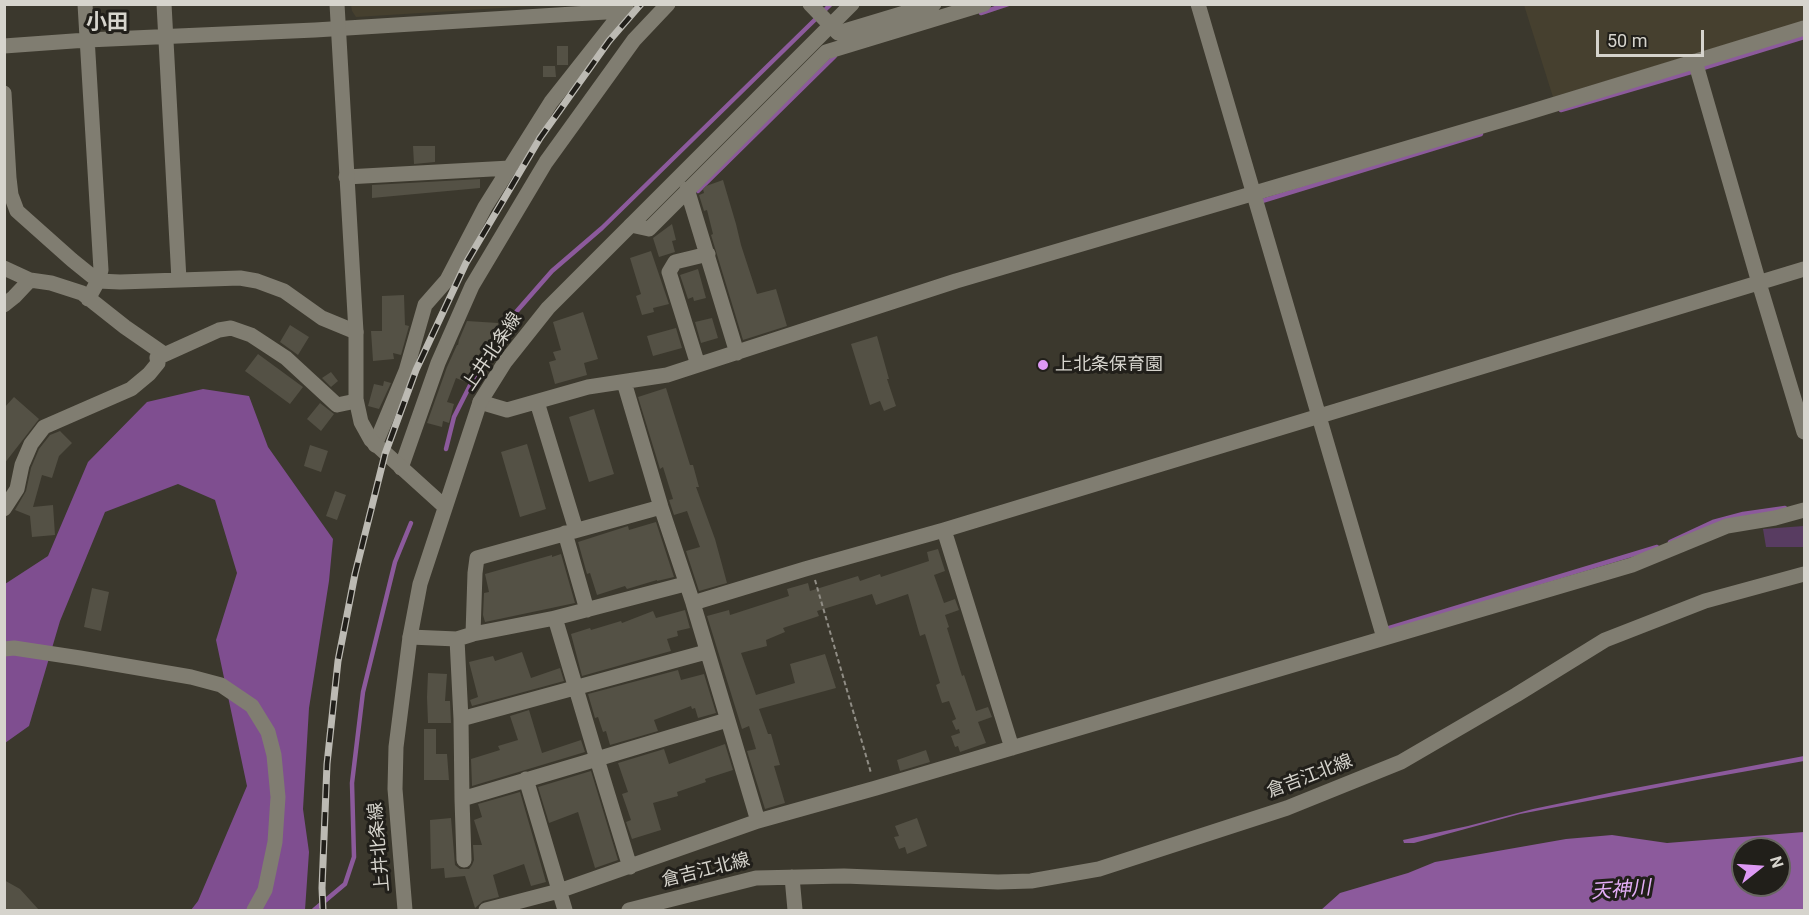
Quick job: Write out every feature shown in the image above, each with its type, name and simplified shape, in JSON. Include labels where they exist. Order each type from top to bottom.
[{"type":"street","points":[[85,4],[101,270],[88,299]]},
{"type":"street","points":[[165,4],[179,280]]},
{"type":"street","points":[[337,4],[356,332],[356,401],[361,422],[375,445],[445,507]]},
{"type":"street","points":[[401,468],[438,363],[472,286],[546,162],[634,40],[669,4]]},
{"type":"street","points":[[810,4],[834,36]]},
{"type":"street","name":"上井北条線","points":[[405,910],[395,789],[396,747],[410,637],[420,585],[480,402],[526,334],[580,275],[834,36],[852,4]]},
{"type":"street","points":[[631,225],[649,229],[826,52],[834,36],[934,4]]},
{"type":"street","points":[[834,36],[984,4]]},
{"type":"street","points":[[1198,4],[1384,638]]},
{"type":"street","points":[[4,46],[338,29],[625,8]]},
{"type":"street","points":[[375,445],[406,371],[424,305],[447,280],[485,207],[551,102],[625,8]]},
{"type":"street","points":[[480,402],[507,410],[588,387],[667,375],[956,281],[1524,114],[1804,28]]},
{"type":"street","points":[[1695,61],[1759,283],[1799,391],[1804,432]]},
{"type":"street","points":[[4,93],[9,178],[11,195],[17,211],[98,281],[240,278],[257,281],[284,291],[322,318],[356,332]]},
{"type":"street","points":[[346,177],[510,168]]},
{"type":"street","points":[[687,189],[737,353]]},
{"type":"street","points":[[698,365],[669,272],[675,262],[708,254]]},
{"type":"street","points":[[4,268],[30,280],[51,283],[82,293],[164,354]]},
{"type":"street","points":[[693,603],[944,530],[1804,269]]},
{"type":"street","points":[[4,305],[30,280]]},
{"type":"street","points":[[4,509],[17,489],[22,465],[32,444],[44,427],[131,389],[159,363],[158,358],[219,330],[231,328],[251,335],[286,358],[337,405],[356,401]]},
{"type":"street","points":[[624,382],[758,821]]},
{"type":"street","points":[[537,402],[571,531],[587,610]]},
{"type":"street","points":[[473,634],[477,558],[661,507]]},
{"type":"street","points":[[486,910],[559,891],[758,821],[1632,565],[1727,526],[1775,518],[1804,510]]},
{"type":"street","points":[[944,530],[1012,748]]},
{"type":"street","name":"倉吉江北線","points":[[629,910],[756,878],[844,876],[998,882],[1031,881],[1099,869],[1287,808],[1401,762],[1605,640],[1705,601],[1804,574]]},
{"type":"street","points":[[410,637],[457,639],[555,618],[685,584]]},
{"type":"street","points":[[555,618],[630,867]]},
{"type":"street","points":[[457,639],[464,860]]},
{"type":"street","points":[[4,649],[14,648],[191,677],[221,685],[252,706],[268,732],[274,755],[278,797],[273,851],[265,890],[254,910]]},
{"type":"street","points":[[460,719],[706,652]]},
{"type":"street","points":[[462,799],[727,720]]},
{"type":"street","points":[[526,780],[565,910]]},
{"type":"street","points":[[792,877],[795,910]]},
{"type":"path","points":[[805,569],[815,580],[876,788]]},
{"type":"shaded area","points":[[351,4],[550,5],[356,17]]},
{"type":"shaded area","points":[[1524,5],[1804,5],[1804,21],[1553,97]]},
{"type":"shaded area","points":[[203,389],[249,396],[268,447],[333,539],[329,581],[309,708],[303,809],[309,852],[305,910],[191,910],[198,901],[247,786],[216,640],[237,573],[215,500],[178,484],[105,512],[60,621],[29,726],[5,743],[5,584],[48,556],[88,462],[147,402]]},
{"type":"shaded area","points":[[1804,526],[1804,547],[1766,547],[1763,529]]},
{"type":"water","points":[[1804,756],[1804,761],[1520,814],[1414,843],[1404,843],[1403,840],[1614,792]]},
{"type":"water","name":"天神川","points":[[1804,832],[1804,910],[1321,910],[1340,893],[1408,873],[1435,862],[1566,839],[1612,835],[1667,843],[1731,838],[1731,897],[1791,897],[1791,837],[1742,837]]},
{"type":"building","points":[[557,46],[568,46],[568,65],[557,65]]},
{"type":"building","points":[[543,66],[555,66],[556,77],[543,77]]},
{"type":"building","points":[[413,146],[435,146],[435,162],[414,164]]},
{"type":"building","points":[[480,179],[480,188],[372,198],[372,185]]},
{"type":"building","points":[[723,180],[757,294],[776,289],[787,326],[743,340],[711,235],[713,234],[707,210],[704,211],[699,195],[704,193],[703,189],[706,186]]},
{"type":"building","points":[[672,224],[676,240],[672,241],[675,252],[659,257],[653,238]]},
{"type":"building","points":[[651,251],[669,304],[653,308],[654,312],[642,315],[636,296],[641,294],[630,258]]},
{"type":"building","points":[[698,269],[706,298],[694,301],[693,297],[688,299],[680,275]]},
{"type":"building","points":[[404,295],[405,325],[409,326],[401,355],[393,353],[394,359],[373,361],[371,331],[382,331],[382,296]]},
{"type":"building","points":[[583,312],[598,359],[584,363],[587,375],[555,384],[549,362],[556,360],[553,352],[561,350],[553,322]]},
{"type":"building","points":[[712,318],[718,338],[701,343],[695,322]]},
{"type":"building","points":[[467,321],[498,323],[497,338],[493,338],[493,343],[484,343],[468,383],[456,378],[447,402],[454,404],[449,423],[443,421],[442,427],[427,423],[447,367]]},
{"type":"building","points":[[290,325],[309,337],[298,355],[280,342]]},
{"type":"building","points":[[676,328],[682,348],[653,356],[647,336]]},
{"type":"building","points":[[877,336],[896,406],[884,411],[880,401],[870,405],[851,344]]},
{"type":"building","points":[[258,354],[303,387],[290,404],[245,371]]},
{"type":"building","points":[[331,372],[338,381],[331,387],[322,378]]},
{"type":"building","points":[[384,381],[391,383],[379,409],[368,406],[374,384],[383,386]]},
{"type":"building","points":[[666,388],[690,465],[693,465],[699,487],[696,487],[715,539],[727,583],[699,591],[686,551],[700,547],[687,511],[674,515],[669,500],[673,499],[663,467],[660,469],[638,397]]},
{"type":"building","points":[[14,397],[39,419],[4,464],[4,408]]},
{"type":"building","points":[[320,403],[334,414],[321,431],[307,419]]},
{"type":"building","points":[[594,409],[614,474],[589,482],[569,417]]},
{"type":"building","points":[[60,431],[72,443],[59,456],[52,478],[42,475],[33,507],[53,505],[55,535],[32,537],[30,516],[15,510],[26,491],[31,468],[39,449],[50,435]]},
{"type":"building","points":[[527,444],[546,509],[520,517],[501,452]]},
{"type":"building","points":[[310,445],[328,451],[321,472],[304,466]]},
{"type":"building","points":[[335,491],[346,495],[337,520],[326,516]]},
{"type":"building","points":[[656,522],[674,577],[627,589],[625,586],[597,595],[590,573],[587,574],[578,542],[628,526],[629,530]]},
{"type":"building","points":[[938,549],[945,571],[934,575],[944,603],[955,599],[959,610],[945,615],[962,676],[964,675],[976,711],[988,707],[992,717],[978,722],[986,743],[960,752],[958,746],[955,747],[951,736],[960,733],[952,721],[956,719],[949,701],[942,703],[936,685],[940,683],[925,634],[920,636],[908,594],[876,605],[872,594],[817,611],[819,616],[783,628],[785,632],[766,640],[767,646],[741,653],[756,695],[795,683],[790,664],[825,654],[836,688],[759,709],[768,734],[771,734],[780,765],[774,766],[785,803],[765,809],[747,751],[756,749],[749,726],[742,729],[707,616],[729,610],[730,615],[789,596],[787,589],[808,583],[810,591],[858,576],[860,581],[880,574],[881,577],[929,561],[927,552]]},
{"type":"building","points":[[561,554],[575,603],[485,622],[484,593],[489,592],[485,574]]},
{"type":"building","points":[[92,588],[109,592],[101,631],[84,627]]},
{"type":"building","points":[[685,610],[690,628],[677,631],[678,636],[667,639],[671,651],[582,676],[571,634],[621,621],[622,623],[653,611],[656,618]]},
{"type":"building","points":[[522,652],[531,678],[560,668],[564,681],[472,706],[470,700],[478,697],[469,662],[493,656],[495,661]]},
{"type":"building","points":[[678,670],[681,680],[704,674],[716,713],[698,718],[695,708],[692,709],[691,706],[654,720],[658,731],[610,745],[606,731],[603,732],[598,717],[595,718],[588,694]]},
{"type":"building","points":[[428,673],[447,674],[445,701],[450,701],[451,723],[428,723]]},
{"type":"building","points":[[529,710],[542,753],[581,740],[585,752],[472,786],[471,759],[500,750],[498,746],[518,740],[510,716]]},
{"type":"building","points":[[424,729],[436,729],[436,754],[447,754],[449,780],[424,780]]},
{"type":"building","points":[[725,744],[733,770],[705,779],[706,782],[677,792],[678,796],[653,803],[661,830],[632,839],[626,822],[631,820],[622,794],[628,792],[618,763],[664,749],[669,764]]},
{"type":"building","points":[[926,750],[930,762],[900,771],[897,760]]},
{"type":"building","points":[[591,771],[618,860],[595,868],[578,812],[549,823],[538,787]]},
{"type":"building","points":[[520,792],[546,882],[531,886],[524,864],[493,875],[499,897],[483,901],[475,908],[465,876],[445,878],[444,868],[431,869],[430,820],[451,818],[455,865],[460,869],[469,869],[474,860],[473,845],[482,845],[474,820],[482,817],[478,804]]},
{"type":"building","points":[[917,818],[927,846],[907,854],[905,847],[899,849],[894,837],[899,836],[895,826]]},
{"type":"building","points":[[4,880],[20,889],[39,910],[4,910]]},
{"type":"waterway","points":[[446,449],[454,417],[495,336],[552,271],[602,228],[831,4]]},
{"type":"waterway","points":[[981,13],[1008,4]]},
{"type":"waterway","points":[[1703,68],[1804,37]]},
{"type":"waterway","points":[[698,191],[835,56]]},
{"type":"waterway","points":[[1561,110],[1691,72]]},
{"type":"waterway","points":[[1262,201],[1481,134]]},
{"type":"waterway","points":[[1670,542],[1713,522],[1743,514],[1785,508]]},
{"type":"waterway","points":[[314,910],[345,884],[354,857],[352,783],[363,692],[395,562],[411,523]]},
{"type":"waterway","points":[[1386,629],[1657,547]]},
{"type":"railway","points":[[323,910],[327,764],[338,661],[355,574],[385,454],[416,370],[466,263],[540,138],[609,41],[641,4]]},
{"type":"place","name":"上北条保育園","points":[[1043,365]]},
{"type":"district","name":"小田","points":[[107,24]]}]
